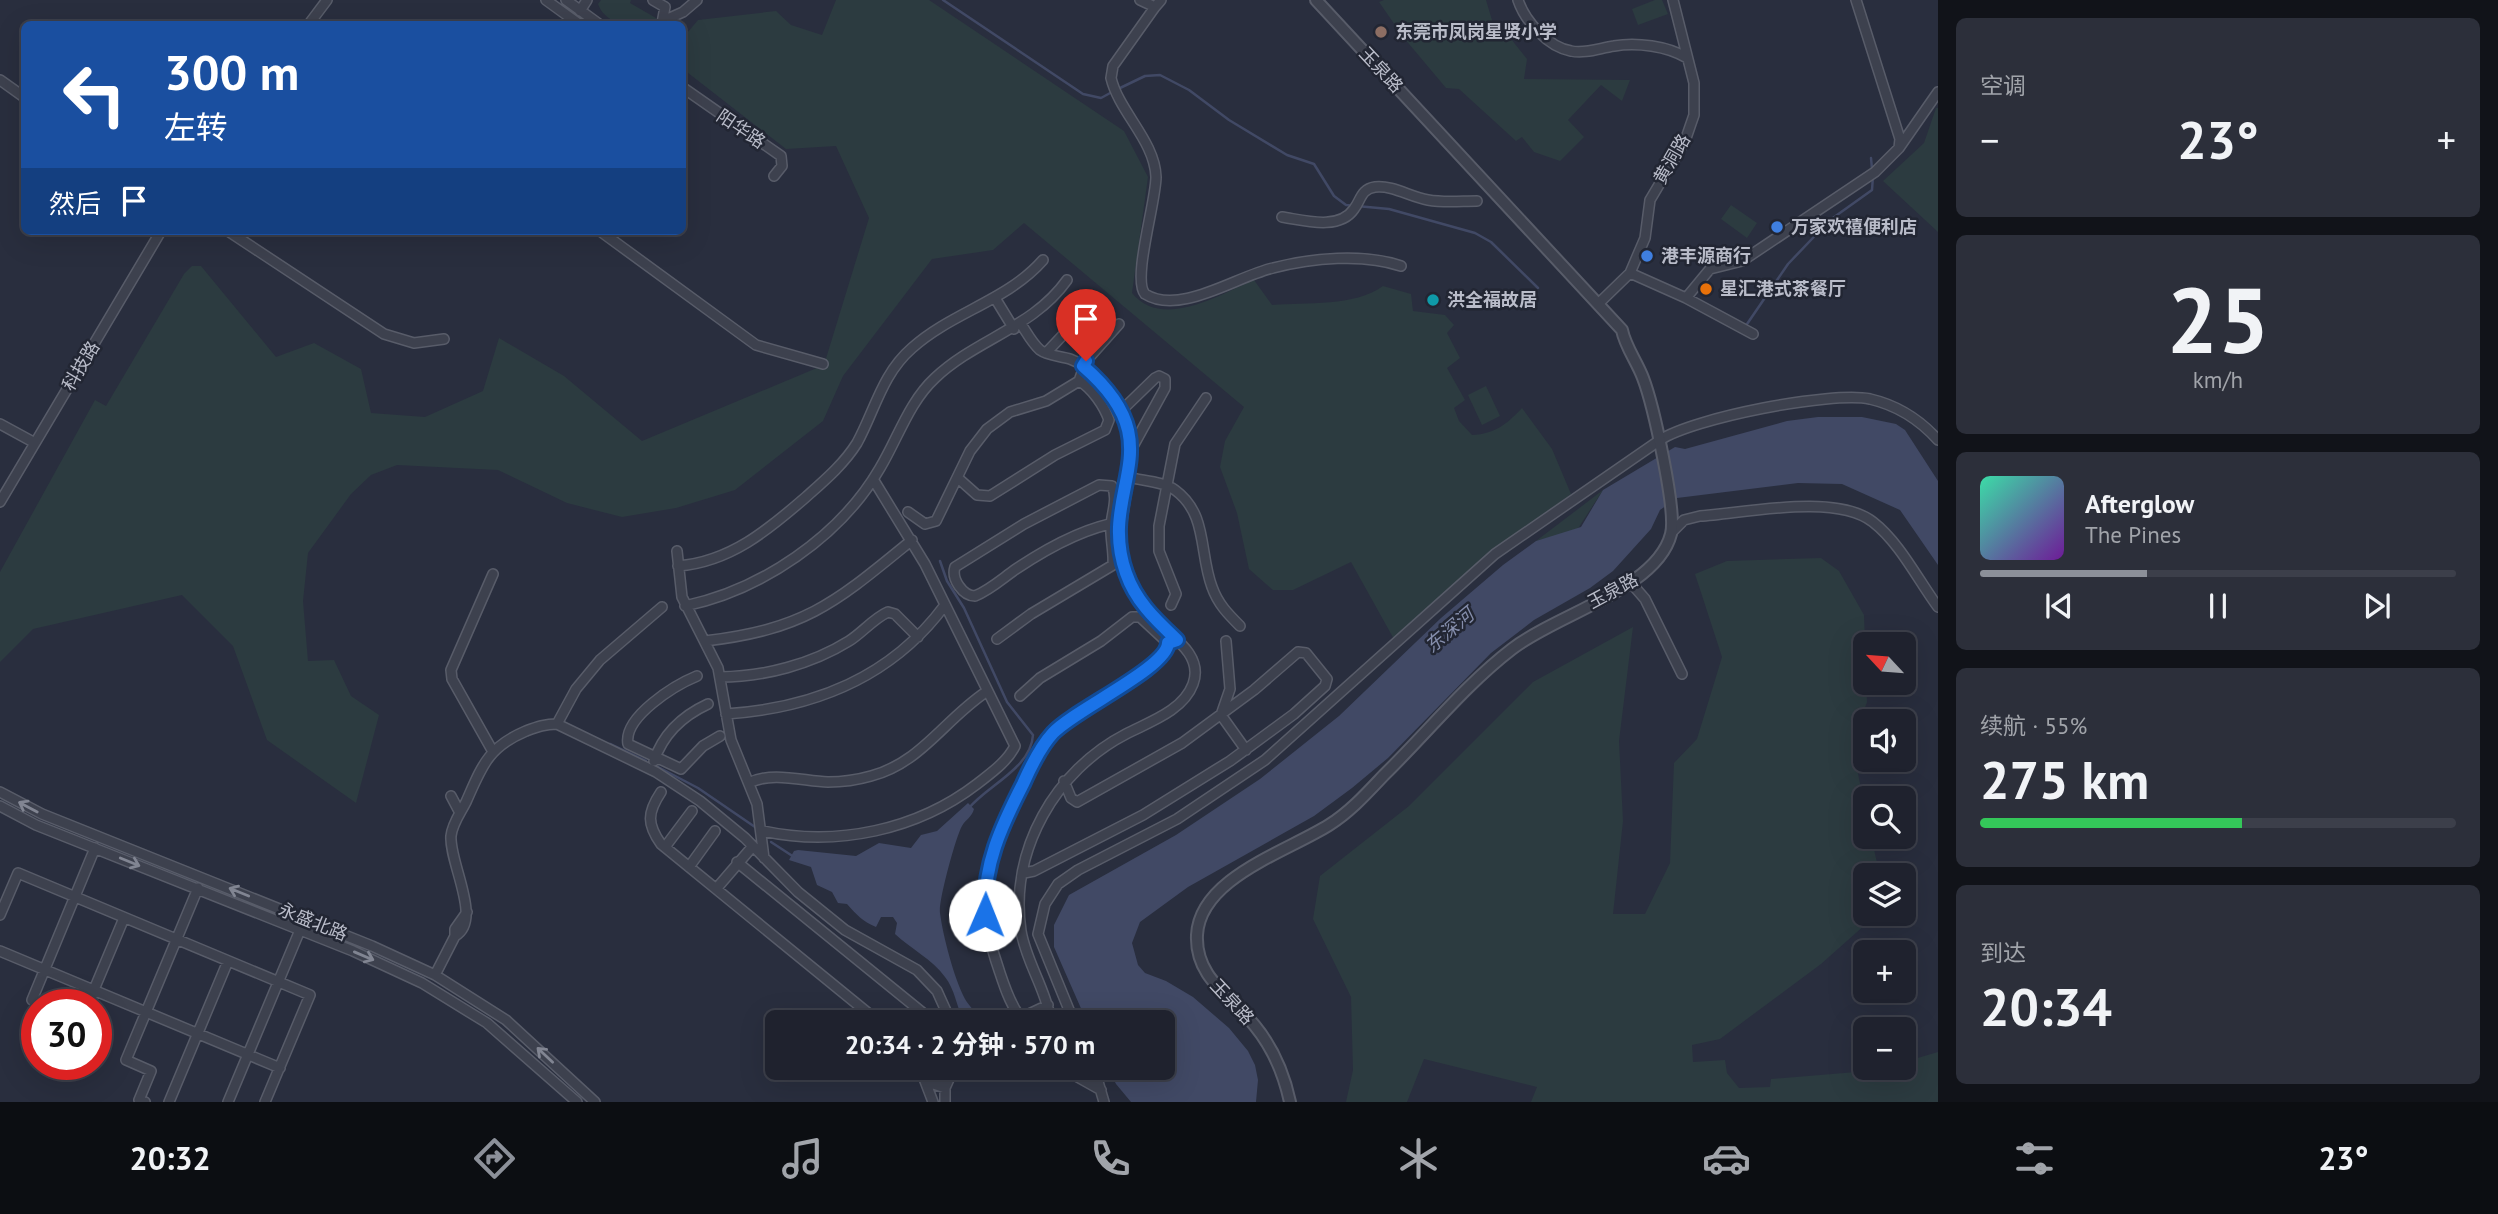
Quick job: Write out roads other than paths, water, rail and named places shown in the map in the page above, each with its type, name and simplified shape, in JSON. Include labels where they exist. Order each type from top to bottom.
[{"type":"street","points":[[311,21],[327,0]]},
{"type":"street","points":[[546,0],[575,21]]},
{"type":"street","points":[[566,0],[595,21]]},
{"type":"street","points":[[580,11],[587,0]]},
{"type":"street","points":[[653,0],[664,7],[662,21]]},
{"type":"street","points":[[666,21],[683,12],[696,0]]},
{"type":"street","points":[[1140,0],[1158,4],[1113,66],[1115,90],[1152,159],[1156,177],[1140,278],[1142,290],[1150,298],[1161,302],[1182,300],[1261,271],[1308,262],[1376,259],[1401,266]]},
{"type":"street","name":"玉泉路","points":[[1290,1102],[1283,1074],[1265,1040],[1216,987],[1202,966],[1197,938],[1202,911],[1208,900],[1229,882],[1343,815],[1511,649],[1558,619],[1632,583],[1656,563],[1672,532],[1660,440],[1643,377],[1622,330],[1316,0]]},
{"type":"street","points":[[1518,0],[1528,19],[1540,32],[1569,51],[1624,44],[1663,48],[1687,58]]},
{"type":"street","name":"黄洞路","points":[[1598,304],[1630,273],[1644,238],[1650,200],[1690,127],[1694,83],[1673,0]]},
{"type":"street","points":[[1856,0],[1900,139],[1899,148]]},
{"type":"street","points":[[0,80],[21,95]]},
{"type":"street","name":"阳华路","points":[[686,90],[781,156],[782,166],[774,176]]},
{"type":"street","points":[[1686,298],[1710,269],[1742,261],[1875,172],[1899,148],[1938,92]]},
{"type":"street","points":[[1282,217],[1324,222],[1342,219],[1368,189],[1383,187],[1426,200],[1477,201]]},
{"type":"street","name":"科技路","points":[[0,502],[159,235]]},
{"type":"street","points":[[234,235],[384,334],[414,343],[444,339]]},
{"type":"street","points":[[605,235],[756,345],[822,364]]},
{"type":"street","points":[[678,566],[724,556],[774,525],[852,451],[884,383],[900,359],[933,331],[1024,280],[1043,260]]},
{"type":"street","points":[[1630,273],[1686,298],[1753,334]]},
{"type":"street","points":[[685,606],[724,595],[784,567],[838,519],[873,479],[916,399],[934,379],[957,360],[1017,327],[1050,302],[1067,280]]},
{"type":"street","points":[[995,298],[1017,327],[1046,353],[1083,366],[1122,410],[1129,430],[1130,453],[1128,477],[1116,523],[1122,556],[1132,586],[1148,612],[1173,642]]},
{"type":"street","points":[[1046,353],[1092,304]]},
{"type":"street","points":[[908,512],[925,524],[936,521],[959,479],[970,451],[987,429],[1010,412],[1056,397],[1079,381],[1083,366],[1119,324]]},
{"type":"street","points":[[1122,410],[1155,378],[1164,379],[1165,388],[1130,453]]},
{"type":"street","points":[[959,479],[977,495],[990,496],[1055,455],[1105,430],[1108,415],[1089,388],[1079,381]]},
{"type":"street","points":[[1069,1010],[1038,934],[1045,904],[1058,884],[1079,870],[1177,819],[1265,760],[1495,554],[1660,440],[1677,430],[1717,419],[1809,402],[1854,397],[1878,402],[1904,413],[1938,440]]},
{"type":"street","points":[[1171,605],[1176,594],[1161,561],[1158,539],[1175,444],[1206,398]]},
{"type":"street","points":[[0,424],[35,443]]},
{"type":"street","points":[[1128,477],[1167,486],[1182,497],[1197,517],[1212,589],[1224,610],[1240,625]]},
{"type":"street","points":[[763,831],[824,838],[864,833],[913,820],[956,798],[1005,761],[1015,746],[912,540],[873,479]]},
{"type":"street","points":[[997,639],[1031,614],[1110,570],[1114,557],[1116,523],[1115,492],[1112,486],[1104,483],[1024,524],[959,562],[953,572],[954,577],[966,595],[975,596],[1034,558],[1092,529],[1116,523]]},
{"type":"street","points":[[1672,532],[1684,520],[1700,516],[1813,507],[1847,510],[1866,517],[1883,531],[1938,607]]},
{"type":"street","points":[[705,641],[778,627],[817,612],[876,572],[912,540]]},
{"type":"street","points":[[677,551],[685,606],[705,641],[720,677],[731,740],[749,783],[763,831],[764,858]]},
{"type":"street","points":[[492,750],[456,688],[450,670],[493,574]]},
{"type":"street","points":[[1632,583],[1645,599],[1682,674]]},
{"type":"street","points":[[726,714],[778,709],[838,691],[877,671],[918,637],[945,605]]},
{"type":"street","points":[[557,724],[576,689],[600,660],[662,607]]},
{"type":"street","points":[[720,677],[755,675],[808,660],[843,644],[888,612],[895,614],[918,637]]},
{"type":"street","points":[[1020,696],[1040,678],[1101,641],[1132,617],[1140,617],[1189,653],[1194,671],[1192,686],[1184,698],[1154,720],[1103,746],[1064,781],[1038,827],[1024,873],[1021,929],[1048,1010]]},
{"type":"street","points":[[1222,715],[1230,689],[1226,641]]},
{"type":"street","points":[[1016,1010],[998,969],[985,915],[984,892],[992,848],[1032,765],[1051,735],[1088,705],[1144,671],[1165,654],[1173,642]]},
{"type":"street","points":[[1024,873],[1034,871],[1143,814],[1246,750],[1294,714],[1325,686],[1327,679],[1306,653],[1298,652],[1222,715],[1146,766],[1082,801],[1073,801],[1064,781]]},
{"type":"street","points":[[697,676],[658,698],[628,736],[628,744],[681,769],[702,746],[720,736]]},
{"type":"street","points":[[749,783],[773,778],[842,781],[883,772],[925,748],[950,721],[986,692]]},
{"type":"street","points":[[652,770],[655,758],[676,725],[708,704]]},
{"type":"street","points":[[1222,715],[1246,750]]},
{"type":"street","points":[[435,975],[455,936],[455,929],[467,912],[452,846],[452,831],[460,813],[492,750],[539,726],[557,724],[652,770],[701,801],[753,846],[798,892],[852,936],[903,961],[929,981],[947,1010]]},
{"type":"street","name":"永盛北路","points":[[0,792],[42,814],[372,946],[435,975],[506,1020],[595,1102]]},
{"type":"street","points":[[661,792],[652,806],[650,823],[665,847],[864,1010]]},
{"type":"street","points":[[451,796],[460,813]]},
{"type":"street","name":"永盛北路","points":[[0,806],[36,825],[392,968],[458,1003],[509,1040],[577,1102]]},
{"type":"street","points":[[665,847],[692,811]]},
{"type":"street","points":[[689,867],[715,831]]},
{"type":"street","points":[[716,889],[753,846]]},
{"type":"street","points":[[36,989],[95,848]]},
{"type":"street","points":[[737,862],[919,1010]]},
{"type":"street","points":[[0,915],[18,873],[310,995],[265,1102]]},
{"type":"street","points":[[145,1102],[139,1100],[151,1071],[126,1060],[198,888]]},
{"type":"street","points":[[94,989],[124,918]]},
{"type":"street","points":[[228,1102],[300,930]]},
{"type":"street","points":[[0,951],[92,989]]},
{"type":"street","points":[[169,1102],[228,961]]},
{"type":"street","points":[[112,998],[280,1068]]},
{"type":"street","points":[[944,1102],[949,1080]]},
{"type":"street","points":[[1083,1080],[1101,1090]]},
{"type":"street","points":[[1098,1080],[1104,1102]]},
{"type":"street","points":[[928,1082],[945,1088]]},
{"type":"street","points":[[928,1082],[933,1102]]},
{"type":"water","name":"东深河","points":[[1818,417],[1862,417],[1896,424],[1905,430],[1938,481],[1938,565],[1900,510],[1842,484],[1798,483],[1677,498],[1660,510],[1651,529],[1613,571],[1590,588],[1534,620],[1491,653],[1388,758],[1352,788],[1314,816],[1188,887],[1140,922],[1132,943],[1138,965],[1145,973],[1166,981],[1193,997],[1229,1028],[1248,1051],[1258,1080],[1256,1102],[1131,1102],[1114,1080],[1175,1080],[1175,1010],[1082,1010],[1054,947],[1054,925],[1069,895],[1176,835],[1260,779],[1339,716],[1441,618],[1503,565],[1536,541],[1581,527],[1603,490],[1675,447],[1685,449],[1787,421]]},
{"type":"water","points":[[968,803],[974,809],[962,826],[956,842],[940,907],[953,969],[965,999],[973,1010],[960,1010],[949,982],[940,971],[895,934],[897,923],[893,917],[881,917],[876,927],[871,925],[847,904],[838,903],[832,892],[817,885],[811,867],[789,860],[794,851],[798,850],[856,856],[879,843],[911,848],[921,835],[937,831]]},
{"type":"waterway","points":[[943,0],[1083,94],[1101,98],[1112,92]]},
{"type":"waterway","points":[[1118,89],[1145,76],[1160,75],[1189,90],[1229,120],[1287,155],[1314,164],[1334,196],[1346,205],[1389,209],[1475,233],[1491,242],[1538,288]]},
{"type":"waterway","points":[[1871,158],[1872,169]]},
{"type":"waterway","points":[[1745,327],[1788,264],[1830,220],[1872,190],[1873,176]]},
{"type":"waterway","points":[[940,561],[947,581],[964,608],[1007,702],[1033,735],[1030,747],[1017,767],[969,808]]},
{"type":"waterway","points":[[610,744],[646,761]]},
{"type":"waterway","points":[[658,767],[698,788],[755,827]]},
{"type":"waterway","points":[[771,842],[794,857]]},
{"type":"place","name":"东莞市凤岗星贤小学","points":[[1381,32]]},
{"type":"place","name":"万家欢禧便利店","points":[[1777,227]]},
{"type":"place","name":"港丰源商行","points":[[1647,256]]},
{"type":"place","name":"星汇港式茶餐厅","points":[[1706,289]]},
{"type":"place","name":"洪全福故居","points":[[1433,300]]}]
